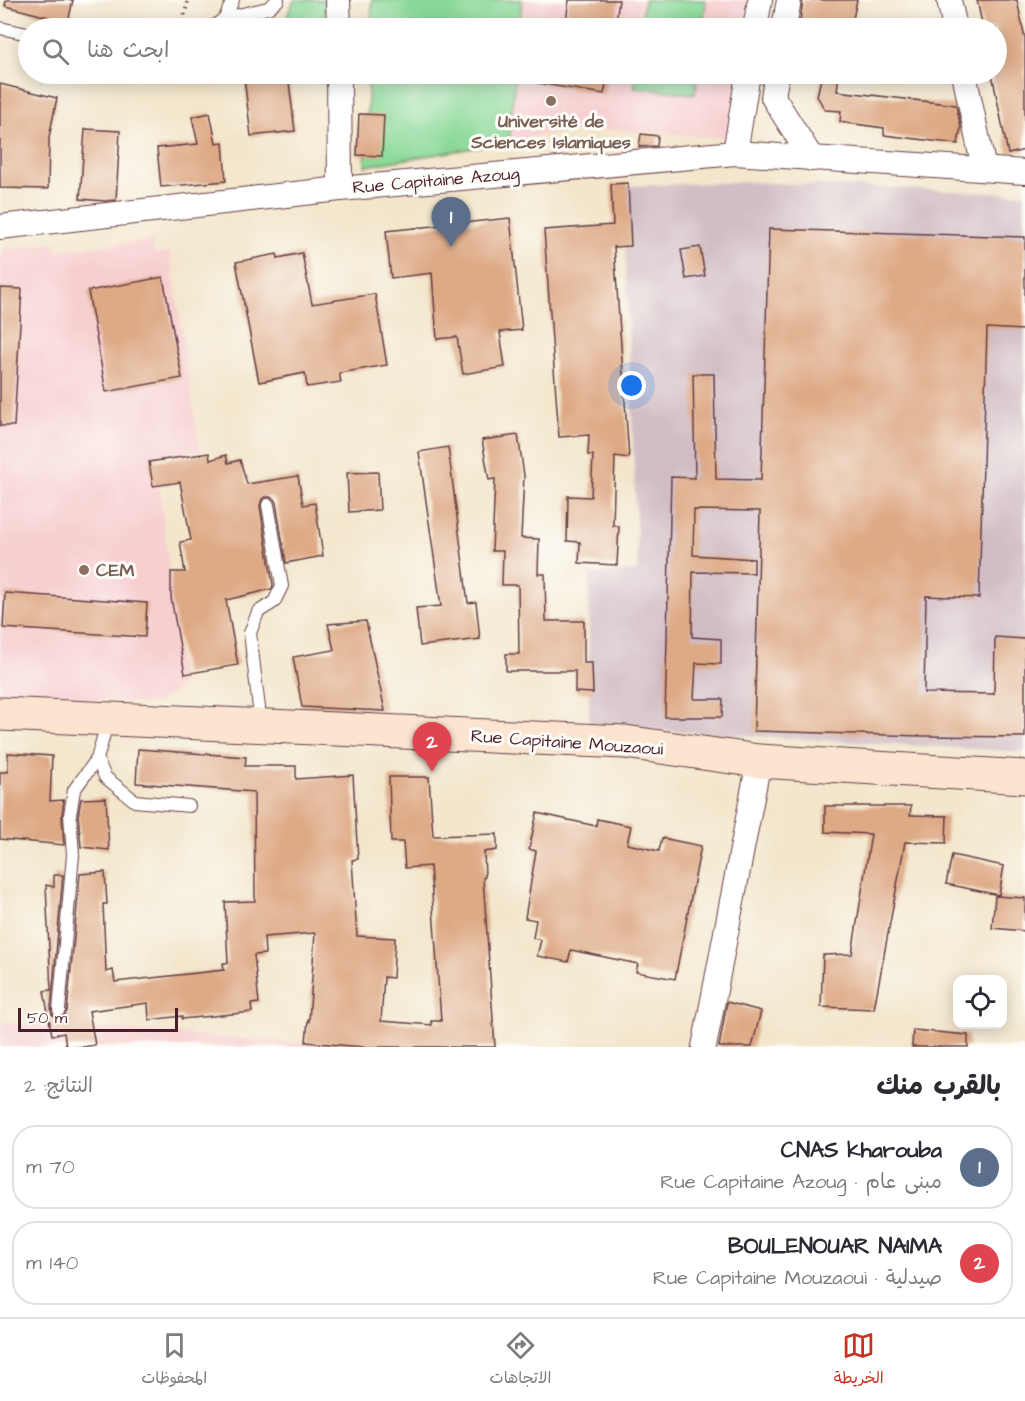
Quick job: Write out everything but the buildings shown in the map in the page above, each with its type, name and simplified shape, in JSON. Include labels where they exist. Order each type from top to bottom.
[{"type":"main road","name":"Rue Capitaine Mouzaoui","points":[[0,714],[625,742],[759,761],[1025,777]]},
{"type":"street","points":[[338,0],[339,18]]},
{"type":"street","points":[[757,18],[760,0]]},
{"type":"street","points":[[786,18],[789,0]]},
{"type":"street","points":[[949,0],[953,18]]},
{"type":"street","points":[[339,84],[340,189]]},
{"type":"street","points":[[735,153],[746,84]]},
{"type":"street","points":[[775,84],[773,98],[812,159]]},
{"type":"street","points":[[966,84],[984,169]]},
{"type":"street","name":"Rue Capitaine Azoug","points":[[0,227],[340,189],[735,153],[1025,172]]},
{"type":"street","points":[[704,1047],[759,761]]},
{"type":"lane","points":[[225,18],[234,0]]},
{"type":"lane","points":[[225,18],[268,8],[278,0]]},
{"type":"lane","points":[[0,28],[18,32]]},
{"type":"lane","points":[[261,726],[250,633],[258,612],[274,602],[282,586],[268,505]]},
{"type":"lane","points":[[59,1010],[73,855],[70,815],[74,790],[97,759],[109,719]]},
{"type":"lane","points":[[97,759],[105,777],[135,801],[189,806]]},
{"type":"path","points":[[184,18],[188,0]]},
{"type":"shaded area","points":[[372,0],[749,0],[746,18],[371,18]]},
{"type":"shaded area","name":"Université de Sciences Islamiques","points":[[369,84],[736,84],[728,138],[587,128],[365,166]]},
{"type":"shaded area","points":[[748,182],[1025,194],[1025,752],[589,726],[589,574],[638,571],[623,186]]},
{"type":"shaded area","name":"CEM","points":[[152,241],[155,254],[170,252],[200,451],[156,455],[182,685],[157,704],[0,694],[0,251],[54,243],[57,250]]},
{"type":"shaded area","points":[[0,1022],[122,1030],[354,1047],[0,1047]]},
{"type":"green space","points":[[294,0],[325,0],[324,18],[286,18]]},
{"type":"green space","points":[[372,0],[522,0],[520,18],[371,18]]},
{"type":"green space","points":[[644,0],[706,0],[704,18],[642,18]]},
{"type":"green space","points":[[369,84],[514,84],[509,142],[365,166]]},
{"type":"green space","points":[[634,84],[696,84],[695,94],[634,87]]},
{"type":"place","name":"Université de Sciences Islamiques","points":[[551,101]]},
{"type":"place","name":"CNAS kharouba","points":[[451,247]]},
{"type":"place","name":"CEM","points":[[84,570]]},
{"type":"place","name":"BOULENOUAR NAIMA","points":[[432,772]]}]
